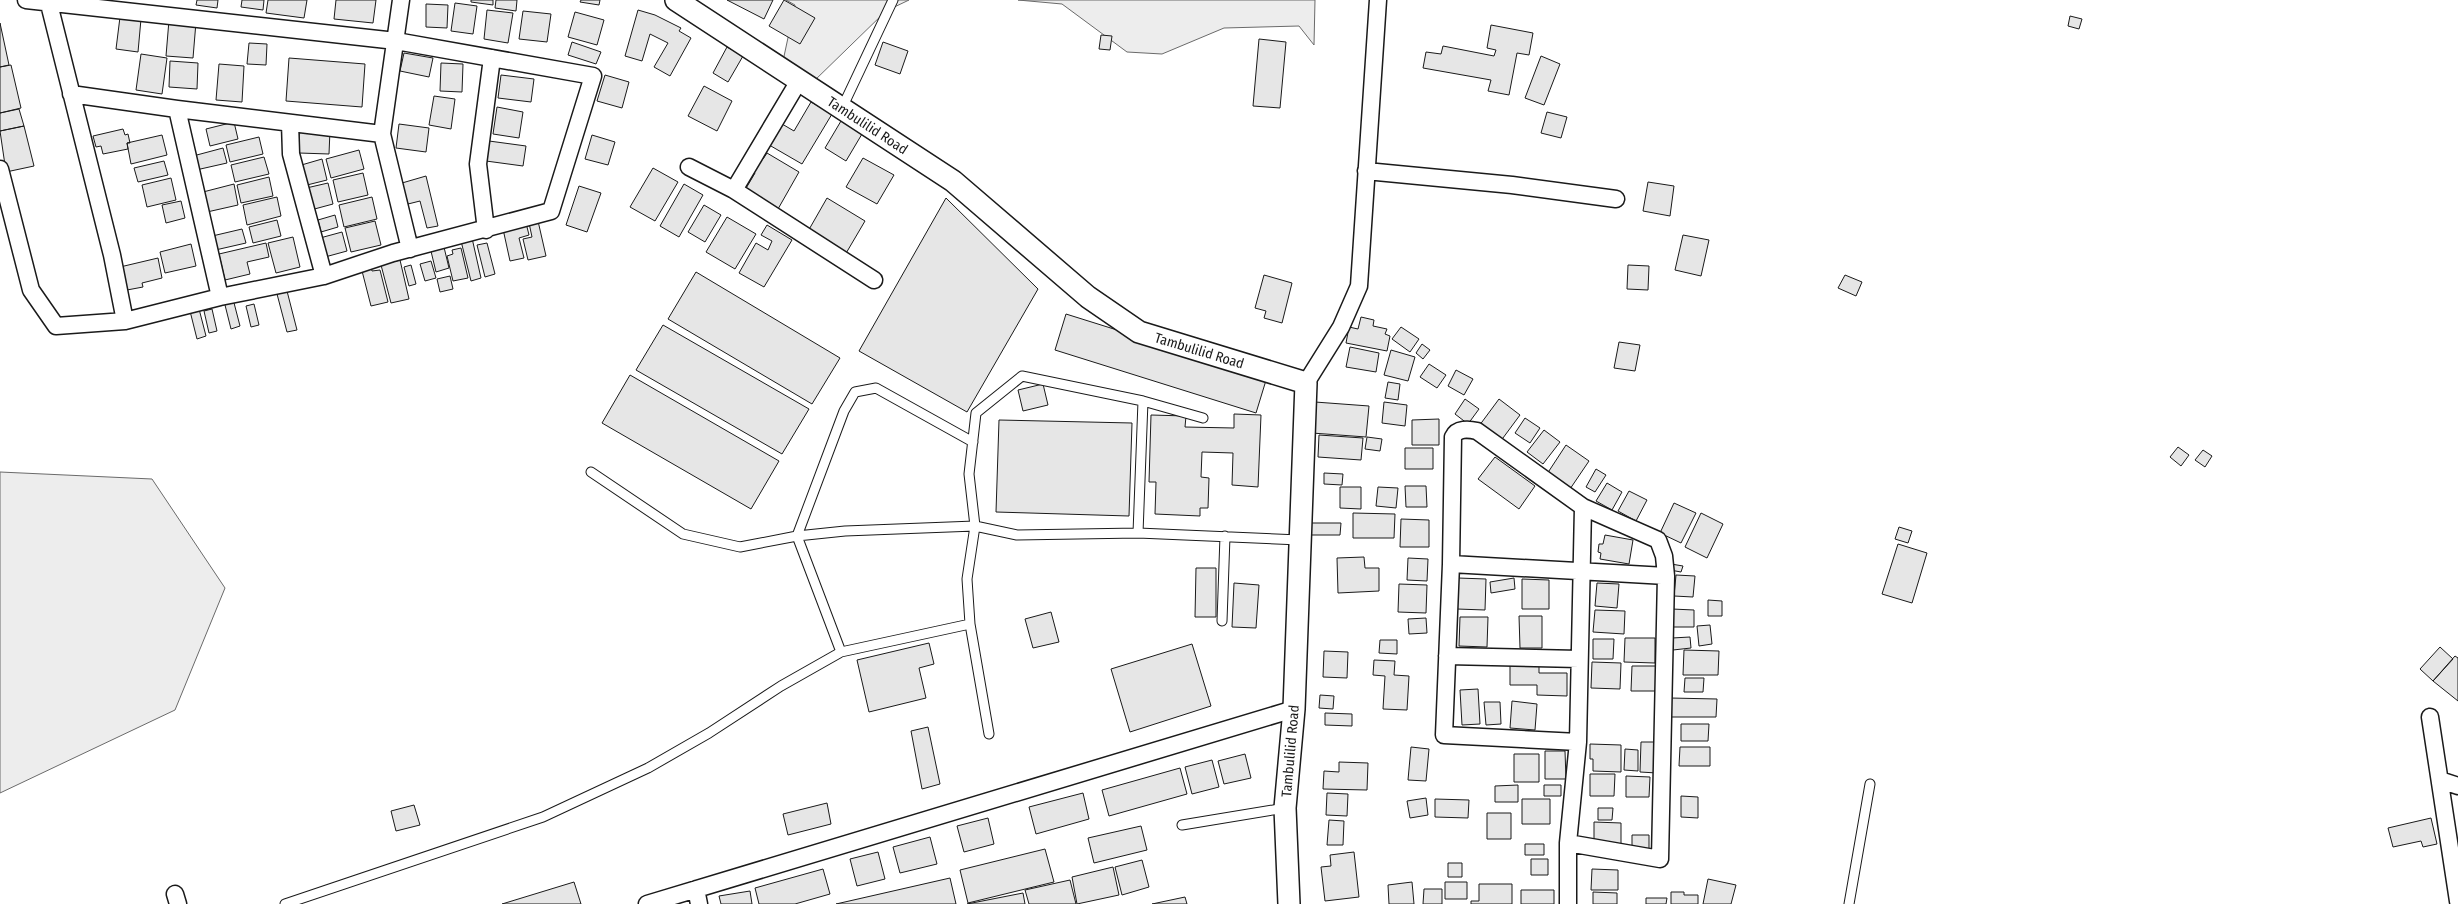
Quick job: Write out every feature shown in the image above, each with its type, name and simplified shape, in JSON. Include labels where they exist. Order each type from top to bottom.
[{"type":"street","points":[[0,169],[31,290],[56,326],[125,321],[220,297],[324,276],[550,211],[593,76],[396,41],[26,0]]},
{"type":"street","points":[[401,0],[382,134],[410,250]]},
{"type":"street","name":"Tambulilid Road","points":[[676,0],[800,79],[953,182],[1088,297],[1139,332],[1306,383],[1294,709],[1285,808],[1289,904]]},
{"type":"street","points":[[1306,383],[1341,327],[1359,286],[1378,0]]},
{"type":"street","points":[[48,1],[112,256],[125,321]]},
{"type":"street","points":[[486,230],[478,164],[492,58]]},
{"type":"street","points":[[734,190],[800,79]]},
{"type":"street","points":[[71,94],[177,110],[382,134]]},
{"type":"street","points":[[177,110],[220,297]]},
{"type":"street","points":[[290,123],[291,154],[324,276]]},
{"type":"street","points":[[689,167],[734,190],[874,280]]},
{"type":"street","points":[[1366,171],[1512,185],[1616,199]]},
{"type":"street","points":[[1568,843],[1660,859],[1666,576],[1664,556],[1658,540],[1583,507],[1477,431],[1469,429],[1458,432],[1453,437],[1451,564],[1444,735],[1578,742]]},
{"type":"street","points":[[1568,904],[1568,843],[1578,742],[1580,572],[1583,507]]},
{"type":"street","points":[[1451,564],[1666,576]]},
{"type":"street","points":[[1447,656],[1579,659]]},
{"type":"street","points":[[647,904],[697,897],[1294,709]]},
{"type":"street","points":[[2430,717],[2458,901]]},
{"type":"street","points":[[2440,780],[2458,786]]},
{"type":"lane","points":[[842,108],[893,0]]},
{"type":"lane","points":[[990,734],[970,624],[968,578],[975,526],[968,474],[976,413],[1022,376],[1143,401],[1203,418]]},
{"type":"lane","points":[[841,652],[796,536],[844,411],[855,392],[876,388],[973,442]]},
{"type":"lane","points":[[1138,533],[1143,401]]},
{"type":"lane","points":[[591,472],[682,534],[740,547],[796,536],[845,531],[975,526],[1017,535],[1138,533],[1301,540]]},
{"type":"lane","points":[[1222,621],[1225,536]]},
{"type":"lane","points":[[285,904],[552,813],[648,768],[709,733],[781,686],[841,652],[970,624]]},
{"type":"lane","points":[[1849,904],[1870,784]]},
{"type":"lane","points":[[1182,825],[1285,808]]},
{"type":"shaded area","points":[[786,0],[909,0],[886,11],[813,82],[783,61],[795,5]]},
{"type":"shaded area","points":[[1018,0],[1315,0],[1314,45],[1299,26],[1224,28],[1162,54],[1127,52],[1062,4]]},
{"type":"shaded area","points":[[0,472],[152,479],[225,588],[175,710],[0,793]]},
{"type":"building","points":[[197,0],[218,0],[217,8],[196,5]]},
{"type":"building","points":[[242,0],[264,0],[263,10],[241,7]]},
{"type":"building","points":[[268,0],[307,0],[304,18],[266,13]]},
{"type":"building","points":[[336,0],[376,0],[373,23],[334,19]]},
{"type":"building","points":[[471,0],[493,0],[493,5],[471,2]]},
{"type":"building","points":[[496,0],[517,0],[516,11],[495,8]]},
{"type":"building","points":[[581,0],[600,0],[599,5],[580,2]]},
{"type":"building","points":[[727,0],[773,0],[764,19]]},
{"type":"building","points":[[784,0],[815,18],[800,44],[769,26]]},
{"type":"building","points":[[455,3],[477,6],[473,34],[451,31]]},
{"type":"building","points":[[426,4],[448,5],[447,28],[426,27]]},
{"type":"building","points":[[487,10],[513,13],[508,43],[484,39]]},
{"type":"building","points":[[638,10],[655,15],[681,28],[679,31],[691,38],[670,76],[654,67],[668,43],[650,34],[642,61],[625,56]]},
{"type":"building","points":[[523,11],[551,14],[547,42],[519,39]]},
{"type":"building","points":[[575,12],[604,20],[597,45],[568,37]]},
{"type":"building","points":[[2070,16],[2082,19],[2079,29],[2068,26]]},
{"type":"building","points":[[120,17],[141,19],[138,52],[116,49]]},
{"type":"building","points":[[169,20],[196,22],[193,58],[166,56]]},
{"type":"building","points":[[0,23],[9,65],[0,67]]},
{"type":"building","points":[[1491,25],[1533,33],[1529,55],[1517,53],[1509,95],[1488,91],[1491,80],[1423,68],[1426,52],[1441,54],[1443,46],[1494,56],[1496,50],[1487,48]]},
{"type":"building","points":[[1101,35],[1112,36],[1110,50],[1099,49]]},
{"type":"building","points":[[1259,39],[1286,42],[1280,108],[1253,106]]},
{"type":"building","points":[[572,42],[601,52],[596,64],[568,55]]},
{"type":"building","points":[[883,42],[908,51],[900,74],[875,65]]},
{"type":"building","points":[[249,43],[267,44],[266,65],[247,64]]},
{"type":"building","points":[[727,47],[743,56],[728,82],[713,73]]},
{"type":"building","points":[[404,53],[433,58],[429,77],[400,71]]},
{"type":"building","points":[[141,54],[167,58],[162,94],[136,90]]},
{"type":"building","points":[[1541,56],[1560,64],[1544,105],[1525,98]]},
{"type":"building","points":[[289,58],[365,64],[362,107],[286,101]]},
{"type":"building","points":[[170,61],[198,63],[197,89],[169,87]]},
{"type":"building","points":[[441,63],[463,64],[462,92],[440,91]]},
{"type":"building","points":[[219,64],[244,66],[242,102],[216,100]]},
{"type":"building","points":[[11,65],[21,108],[0,113],[0,67]]},
{"type":"building","points":[[501,75],[534,79],[531,102],[498,98]]},
{"type":"building","points":[[605,75],[629,82],[622,108],[597,101]]},
{"type":"building","points":[[704,86],[732,101],[717,131],[688,116]]},
{"type":"building","points":[[434,96],[455,99],[451,129],[429,125]]},
{"type":"building","points":[[811,102],[832,114],[802,164],[764,142],[777,121],[794,131]]},
{"type":"building","points":[[497,107],[523,112],[519,138],[493,134]]},
{"type":"building","points":[[19,109],[24,126],[0,131],[0,113]]},
{"type":"building","points":[[1547,112],[1567,117],[1561,138],[1541,133]]},
{"type":"building","points":[[841,121],[862,134],[846,161],[825,148]]},
{"type":"building","points":[[234,122],[238,139],[210,146],[206,129]]},
{"type":"building","points":[[399,124],[429,128],[426,152],[396,148]]},
{"type":"building","points":[[24,126],[34,166],[6,172],[0,131]]},
{"type":"building","points":[[123,129],[125,135],[128,134],[130,143],[127,143],[128,149],[103,154],[101,146],[96,147],[93,136]]},
{"type":"building","points":[[299,129],[330,130],[329,154],[299,153]]},
{"type":"building","points":[[162,135],[167,155],[131,164],[127,143]]},
{"type":"building","points":[[592,135],[615,142],[608,165],[585,159]]},
{"type":"building","points":[[259,137],[263,154],[230,162],[226,145]]},
{"type":"building","points":[[489,141],[526,146],[523,166],[486,161]]},
{"type":"building","points":[[223,148],[227,163],[196,170],[193,156]]},
{"type":"building","points":[[359,150],[364,169],[331,178],[326,159]]},
{"type":"building","points":[[767,153],[799,172],[778,209],[745,190],[755,173],[752,171],[760,157],[763,159]]},
{"type":"building","points":[[264,157],[269,174],[235,182],[231,165]]},
{"type":"building","points":[[863,158],[894,175],[877,204],[846,187]]},
{"type":"building","points":[[322,159],[327,180],[303,186],[298,166]]},
{"type":"building","points":[[164,161],[168,175],[138,182],[134,168]]},
{"type":"building","points":[[653,168],[678,182],[655,221],[630,207]]},
{"type":"building","points":[[363,173],[368,195],[338,202],[333,180]]},
{"type":"building","points":[[426,176],[438,226],[427,228],[420,201],[408,204],[402,183]]},
{"type":"building","points":[[269,177],[273,196],[241,203],[237,185]]},
{"type":"building","points":[[171,178],[176,200],[147,207],[142,185]]},
{"type":"building","points":[[1648,182],[1674,186],[1670,216],[1643,211]]},
{"type":"building","points":[[328,183],[333,204],[307,211],[302,189]]},
{"type":"building","points":[[234,184],[238,205],[207,212],[203,192]]},
{"type":"building","points":[[684,184],[703,195],[679,237],[660,226]]},
{"type":"building","points":[[579,186],[601,193],[587,232],[566,225]]},
{"type":"building","points":[[277,197],[281,216],[247,225],[243,205]]},
{"type":"building","points":[[372,197],[377,219],[344,227],[339,205]]},
{"type":"building","points":[[827,198],[865,221],[845,255],[807,233]]},
{"type":"building","points":[[946,198],[1038,289],[967,412],[859,351]]},
{"type":"building","points":[[181,201],[185,218],[166,223],[162,205]]},
{"type":"building","points":[[704,205],[721,215],[705,242],[688,232]]},
{"type":"building","points":[[335,215],[338,227],[321,232],[318,220]]},
{"type":"building","points":[[727,217],[756,234],[735,269],[706,252]]},
{"type":"building","points":[[277,220],[281,236],[253,243],[249,227]]},
{"type":"building","points":[[375,221],[381,245],[351,252],[345,228]]},
{"type":"building","points":[[538,221],[546,256],[528,260],[523,239],[532,237],[529,223]]},
{"type":"building","points":[[526,223],[529,235],[519,238],[524,258],[510,261],[503,229]]},
{"type":"building","points":[[767,225],[792,240],[764,287],[739,273],[756,243],[768,250],[772,241],[761,235]]},
{"type":"building","points":[[242,229],[246,243],[211,251],[208,237]]},
{"type":"building","points":[[342,232],[347,251],[325,257],[320,238]]},
{"type":"building","points":[[1683,235],[1709,240],[1701,276],[1675,270]]},
{"type":"building","points":[[293,237],[300,267],[276,273],[268,243]]},
{"type":"building","points":[[472,238],[481,278],[471,281],[461,241]]},
{"type":"building","points":[[266,243],[269,257],[247,262],[250,274],[225,280],[219,254]]},
{"type":"building","points":[[443,243],[449,268],[436,272],[430,247]]},
{"type":"building","points":[[487,243],[495,274],[485,277],[477,245]]},
{"type":"building","points":[[191,244],[196,266],[165,273],[160,252]]},
{"type":"building","points":[[461,248],[468,278],[453,281],[447,256],[453,254],[452,250]]},
{"type":"building","points":[[158,258],[162,278],[142,283],[143,287],[127,290],[120,267]]},
{"type":"building","points":[[400,260],[409,299],[391,303],[381,265]]},
{"type":"building","points":[[431,261],[436,278],[425,281],[420,264]]},
{"type":"building","points":[[370,265],[372,271],[380,270],[388,302],[371,306],[361,267]]},
{"type":"building","points":[[411,265],[416,284],[409,286],[404,267]]},
{"type":"building","points":[[1628,265],[1649,266],[1648,290],[1627,289]]},
{"type":"building","points":[[696,272],[840,358],[812,404],[668,319]]},
{"type":"building","points":[[1264,275],[1292,283],[1282,323],[1264,318],[1266,311],[1255,308]]},
{"type":"building","points":[[1845,275],[1862,282],[1856,296],[1838,288]]},
{"type":"building","points":[[450,276],[453,289],[440,292],[437,279]]},
{"type":"building","points":[[287,291],[297,330],[287,332],[277,294]]},
{"type":"building","points":[[233,299],[240,326],[231,329],[224,301]]},
{"type":"building","points":[[254,304],[259,325],[251,327],[246,306]]},
{"type":"building","points":[[198,305],[206,336],[197,339],[189,307]]},
{"type":"building","points":[[212,309],[217,331],[209,333],[204,311]]},
{"type":"building","points":[[1066,314],[1267,377],[1256,413],[1055,350]]},
{"type":"building","points":[[1361,317],[1374,320],[1373,326],[1387,329],[1385,334],[1390,336],[1387,351],[1346,343],[1349,327],[1358,329]]},
{"type":"building","points":[[663,325],[809,409],[782,454],[636,370]]},
{"type":"building","points":[[1401,327],[1419,339],[1410,352],[1392,339]]},
{"type":"building","points":[[1619,342],[1640,345],[1635,371],[1614,368]]},
{"type":"building","points":[[1422,344],[1430,350],[1423,359],[1416,353]]},
{"type":"building","points":[[1350,347],[1379,353],[1376,372],[1346,367]]},
{"type":"building","points":[[1391,350],[1415,357],[1408,381],[1384,375]]},
{"type":"building","points":[[1429,364],[1446,375],[1437,388],[1420,377]]},
{"type":"building","points":[[1456,370],[1473,379],[1464,395],[1448,386]]},
{"type":"building","points":[[630,375],[779,461],[751,509],[602,423]]},
{"type":"building","points":[[1388,382],[1400,384],[1398,400],[1385,398]]},
{"type":"building","points":[[1043,384],[1048,405],[1023,411],[1018,390]]},
{"type":"building","points":[[1465,399],[1479,409],[1468,424],[1455,414]]},
{"type":"building","points":[[1499,399],[1520,415],[1500,442],[1479,426]]},
{"type":"building","points":[[1315,402],[1369,406],[1366,437],[1312,433]]},
{"type":"building","points":[[1384,402],[1407,405],[1405,426],[1382,423]]},
{"type":"building","points":[[1234,414],[1261,415],[1258,487],[1232,485],[1233,453],[1202,452],[1201,477],[1209,478],[1208,508],[1200,508],[1200,516],[1155,514],[1156,482],[1149,482],[1151,415],[1186,416],[1185,427],[1234,428]]},
{"type":"building","points":[[1525,418],[1540,428],[1530,443],[1515,433]]},
{"type":"building","points":[[1439,419],[1439,445],[1412,445],[1412,420]]},
{"type":"building","points":[[999,420],[1132,423],[1129,516],[996,512]]},
{"type":"building","points":[[1544,430],[1560,442],[1543,464],[1527,452]]},
{"type":"building","points":[[1319,435],[1363,438],[1361,460],[1318,457]]},
{"type":"building","points":[[1367,437],[1382,439],[1380,451],[1365,449]]},
{"type":"building","points":[[1566,445],[1589,461],[1570,489],[1547,474]]},
{"type":"building","points":[[2178,447],[2189,455],[2181,466],[2170,457]]},
{"type":"building","points":[[1405,448],[1433,448],[1433,469],[1405,469]]},
{"type":"building","points":[[2203,450],[2212,456],[2205,467],[2195,460]]},
{"type":"building","points":[[1495,457],[1535,486],[1519,509],[1478,479]]},
{"type":"building","points":[[1596,469],[1606,475],[1595,492],[1586,487]]},
{"type":"building","points":[[1324,473],[1343,474],[1342,485],[1324,484]]},
{"type":"building","points":[[1607,483],[1622,492],[1612,510],[1596,501]]},
{"type":"building","points":[[1405,486],[1426,486],[1427,507],[1406,507]]},
{"type":"building","points":[[1340,487],[1361,487],[1361,509],[1340,508]]},
{"type":"building","points":[[1378,487],[1398,488],[1396,508],[1376,506]]},
{"type":"building","points":[[1629,491],[1647,500],[1636,521],[1618,511]]},
{"type":"building","points":[[1674,503],[1696,513],[1681,543],[1660,533]]},
{"type":"building","points":[[1353,513],[1395,514],[1394,538],[1353,538]]},
{"type":"building","points":[[1701,513],[1723,524],[1707,558],[1685,547]]},
{"type":"building","points":[[1401,519],[1429,520],[1429,547],[1400,547]]},
{"type":"building","points":[[1309,523],[1341,523],[1340,535],[1309,535]]},
{"type":"building","points":[[1899,527],[1912,531],[1908,543],[1895,539]]},
{"type":"building","points":[[1605,535],[1633,540],[1629,564],[1600,559],[1601,553],[1598,552],[1599,544],[1603,544]]},
{"type":"building","points":[[1898,544],[1927,553],[1912,603],[1882,594]]},
{"type":"building","points":[[1364,557],[1365,568],[1379,568],[1379,591],[1338,593],[1337,558]]},
{"type":"building","points":[[1408,558],[1428,559],[1427,581],[1407,580]]},
{"type":"building","points":[[1671,564],[1683,566],[1681,572],[1670,570]]},
{"type":"building","points":[[1196,568],[1216,568],[1216,617],[1195,617]]},
{"type":"building","points":[[1676,575],[1695,576],[1693,597],[1674,596]]},
{"type":"building","points":[[1458,578],[1486,579],[1485,610],[1457,609]]},
{"type":"building","points":[[1514,578],[1515,589],[1491,593],[1490,582]]},
{"type":"building","points":[[1522,579],[1549,580],[1549,609],[1522,609]]},
{"type":"building","points":[[1234,583],[1259,585],[1256,628],[1232,627]]},
{"type":"building","points":[[1597,583],[1619,584],[1617,608],[1595,606]]},
{"type":"building","points":[[1399,584],[1427,585],[1426,613],[1398,612]]},
{"type":"building","points":[[1708,600],[1722,601],[1722,616],[1708,616]]},
{"type":"building","points":[[1672,609],[1694,610],[1694,627],[1671,627]]},
{"type":"building","points":[[1595,610],[1625,611],[1624,634],[1593,632]]},
{"type":"building","points":[[1051,612],[1059,642],[1033,648],[1025,619]]},
{"type":"building","points":[[1519,616],[1542,616],[1542,648],[1520,648]]},
{"type":"building","points":[[1460,617],[1488,617],[1487,647],[1459,646]]},
{"type":"building","points":[[1426,618],[1427,633],[1409,634],[1408,619]]},
{"type":"building","points":[[1710,625],[1712,644],[1699,646],[1697,626]]},
{"type":"building","points":[[1690,637],[1691,648],[1673,650],[1672,638]]},
{"type":"building","points":[[1625,638],[1655,638],[1655,663],[1624,662]]},
{"type":"building","points":[[1593,639],[1614,639],[1613,659],[1593,659]]},
{"type":"building","points":[[1380,640],[1397,640],[1397,654],[1379,653]]},
{"type":"building","points":[[929,643],[934,664],[919,668],[926,698],[869,712],[857,660]]},
{"type":"building","points":[[1192,644],[1211,706],[1130,732],[1111,669]]},
{"type":"building","points":[[2440,647],[2453,659],[2433,681],[2420,669]]},
{"type":"building","points":[[1684,650],[1719,651],[1718,675],[1683,675]]},
{"type":"building","points":[[1324,651],[1348,652],[1347,678],[1323,677]]},
{"type":"building","points":[[2455,656],[2458,658],[2458,701],[2433,681]]},
{"type":"building","points":[[1374,660],[1395,661],[1394,675],[1409,676],[1407,710],[1383,709],[1385,676],[1373,675]]},
{"type":"building","points":[[1592,662],[1621,663],[1620,689],[1591,688]]},
{"type":"building","points":[[1510,663],[1539,663],[1539,673],[1567,673],[1567,696],[1537,695],[1537,685],[1510,685]]},
{"type":"building","points":[[1632,666],[1657,666],[1656,691],[1631,691]]},
{"type":"building","points":[[1685,678],[1704,678],[1703,692],[1684,692]]},
{"type":"building","points":[[1478,689],[1480,724],[1462,725],[1460,690]]},
{"type":"building","points":[[1320,695],[1334,696],[1333,709],[1319,708]]},
{"type":"building","points":[[1670,698],[1717,699],[1716,717],[1669,717]]},
{"type":"building","points":[[1512,701],[1537,704],[1535,730],[1510,728]]},
{"type":"building","points":[[1484,702],[1500,702],[1501,724],[1486,725]]},
{"type":"building","points":[[1325,713],[1352,714],[1352,726],[1325,725]]},
{"type":"building","points":[[1681,724],[1709,724],[1708,741],[1681,741]]},
{"type":"building","points":[[928,727],[940,784],[922,789],[911,731]]},
{"type":"building","points":[[1641,742],[1658,742],[1657,773],[1640,772]]},
{"type":"building","points":[[1590,744],[1621,745],[1621,772],[1593,771],[1593,759],[1590,759]]},
{"type":"building","points":[[1411,747],[1429,749],[1426,781],[1408,780]]},
{"type":"building","points":[[1680,747],[1710,747],[1710,766],[1679,766]]},
{"type":"building","points":[[1625,749],[1638,750],[1638,771],[1624,770]]},
{"type":"building","points":[[1545,751],[1565,751],[1566,779],[1545,779]]},
{"type":"building","points":[[1245,754],[1251,778],[1224,784],[1218,761]]},
{"type":"building","points":[[1514,754],[1539,754],[1539,782],[1514,782]]},
{"type":"building","points":[[1212,760],[1219,787],[1192,794],[1185,767]]},
{"type":"building","points":[[1339,762],[1368,763],[1367,790],[1323,789],[1324,771],[1339,772]]},
{"type":"building","points":[[1180,768],[1187,794],[1109,816],[1102,790]]},
{"type":"building","points":[[1590,774],[1615,774],[1614,796],[1590,796]]},
{"type":"building","points":[[1626,776],[1650,777],[1649,797],[1626,797]]},
{"type":"building","points":[[1518,785],[1518,802],[1495,802],[1495,786]]},
{"type":"building","points":[[1544,785],[1561,785],[1561,796],[1544,796]]},
{"type":"building","points":[[1083,793],[1089,819],[1036,834],[1029,807]]},
{"type":"building","points":[[1327,793],[1348,794],[1347,816],[1326,815]]},
{"type":"building","points":[[1681,796],[1698,797],[1698,818],[1681,817]]},
{"type":"building","points":[[1426,798],[1428,815],[1410,818],[1407,801]]},
{"type":"building","points":[[1435,799],[1469,800],[1468,818],[1435,817]]},
{"type":"building","points":[[1522,799],[1550,799],[1550,824],[1522,824]]},
{"type":"building","points":[[827,803],[831,824],[788,835],[783,814]]},
{"type":"building","points":[[414,805],[420,825],[396,831],[391,811]]},
{"type":"building","points":[[1598,808],[1613,808],[1612,820],[1598,820]]},
{"type":"building","points":[[1487,813],[1511,813],[1511,839],[1487,839]]},
{"type":"building","points":[[988,818],[994,844],[964,852],[957,826]]},
{"type":"building","points":[[2431,818],[2437,844],[2423,847],[2421,841],[2393,847],[2388,828]]},
{"type":"building","points":[[1329,820],[1344,821],[1343,845],[1327,845]]},
{"type":"building","points":[[1594,822],[1621,823],[1621,846],[1594,846]]},
{"type":"building","points":[[1141,826],[1147,850],[1094,863],[1088,838]]},
{"type":"building","points":[[1632,835],[1649,835],[1649,851],[1632,850]]},
{"type":"building","points":[[930,837],[937,864],[900,873],[893,847]]},
{"type":"building","points":[[1525,844],[1544,844],[1544,855],[1525,855]]},
{"type":"building","points":[[1045,849],[1054,882],[968,903],[960,870]]},
{"type":"building","points":[[878,852],[885,879],[857,886],[850,859]]},
{"type":"building","points":[[1354,852],[1359,897],[1325,901],[1321,867],[1331,866],[1330,855]]},
{"type":"building","points":[[1531,859],[1548,859],[1548,875],[1531,875]]},
{"type":"building","points":[[1142,860],[1149,887],[1122,895],[1115,867]]},
{"type":"building","points":[[1448,863],[1462,863],[1462,877],[1448,877]]},
{"type":"building","points":[[1113,867],[1119,895],[1077,904],[1072,877]]},
{"type":"building","points":[[823,869],[830,894],[795,904],[759,904],[755,888]]},
{"type":"building","points":[[1592,869],[1618,870],[1618,890],[1591,890]]},
{"type":"building","points":[[950,878],[956,904],[836,904]]},
{"type":"building","points":[[1708,879],[1736,885],[1731,904],[1703,904]]},
{"type":"building","points":[[1070,880],[1076,904],[1029,904],[1025,890]]},
{"type":"building","points":[[574,882],[581,904],[502,904]]},
{"type":"building","points":[[1412,882],[1414,904],[1389,904],[1388,885]]},
{"type":"building","points":[[1445,882],[1467,882],[1467,899],[1445,899]]},
{"type":"building","points":[[1479,884],[1512,884],[1512,904],[1471,904],[1471,901],[1479,901]]},
{"type":"building","points":[[1424,889],[1442,889],[1442,904],[1423,904]]},
{"type":"building","points":[[1521,890],[1554,890],[1554,904],[1521,904]]},
{"type":"building","points":[[750,891],[752,904],[721,904],[719,896]]},
{"type":"building","points":[[1593,892],[1617,893],[1617,904],[1593,904]]},
{"type":"building","points":[[1671,892],[1684,892],[1684,895],[1698,895],[1698,904],[1671,904]]},
{"type":"building","points":[[1023,893],[1025,904],[967,904]]},
{"type":"building","points":[[1185,897],[1187,904],[1152,904]]},
{"type":"building","points":[[1646,898],[1667,898],[1666,904],[1646,904]]}]
